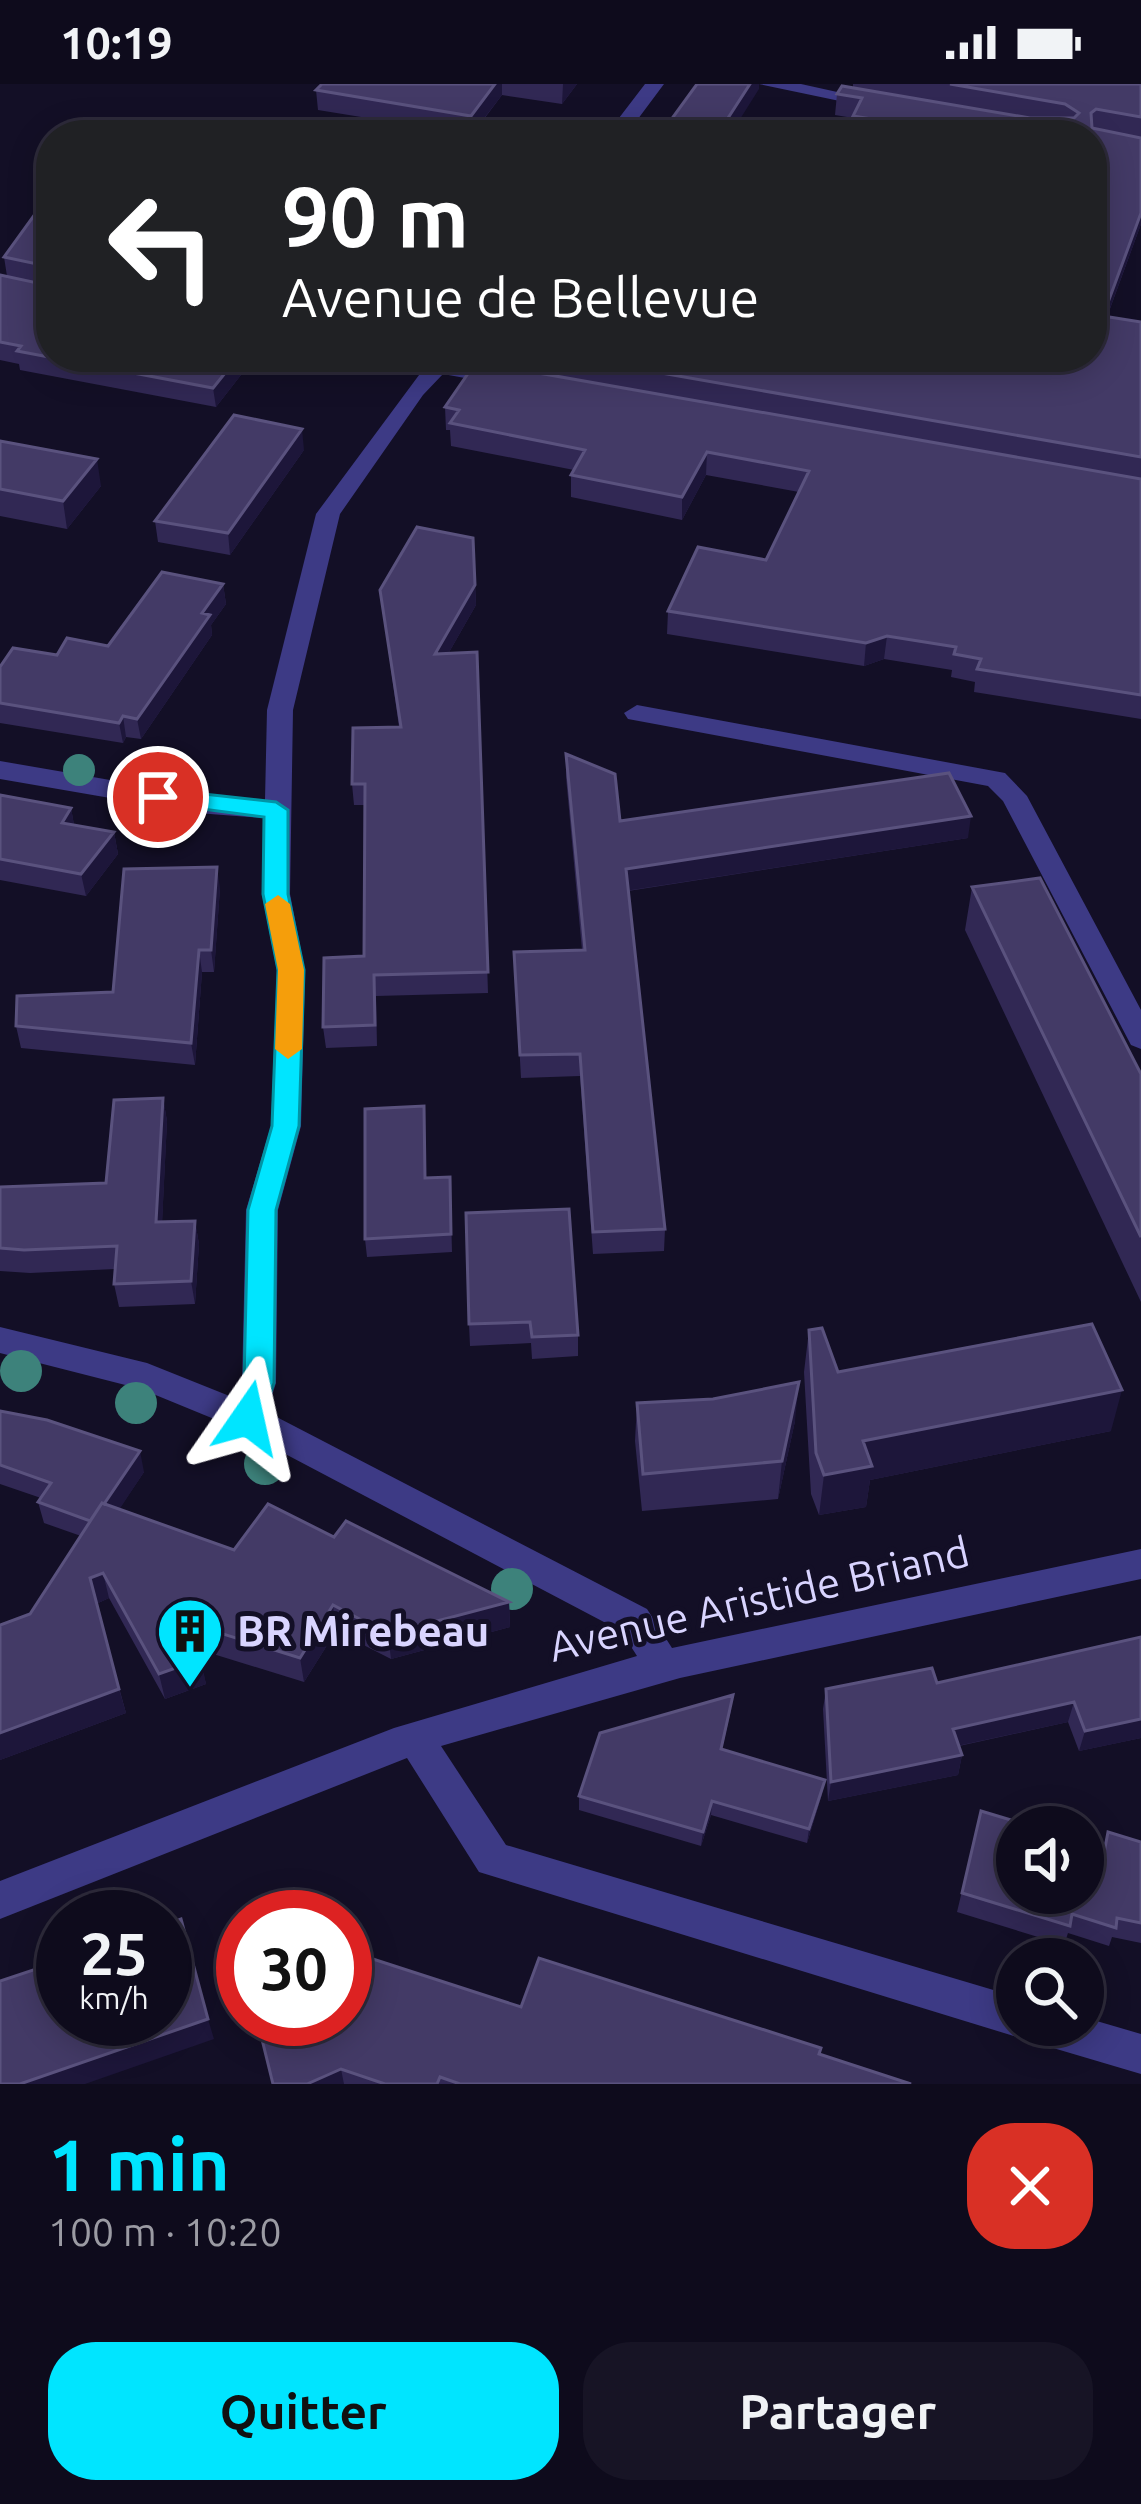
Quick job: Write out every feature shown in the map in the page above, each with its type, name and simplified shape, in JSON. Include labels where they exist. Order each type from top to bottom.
[{"type":"street","points":[[627,120],[655,84]]},
{"type":"street","points":[[768,84],[899,107]]},
{"type":"street","points":[[248,1418],[259,1383],[262,1210],[286,1126],[291,970],[276,894],[280,710],[328,514],[434,372]]},
{"type":"street","points":[[486,372],[544,385]]},
{"type":"street","points":[[637,713],[996,779],[1014,796],[1141,1038]]},
{"type":"street","points":[[0,770],[197,804],[276,810]]},
{"type":"street","points":[[0,1340],[147,1377],[248,1418],[634,1620],[663,1666]]},
{"type":"street","name":"Avenue Aristide Briand","points":[[0,1900],[416,1738],[663,1666],[1141,1564]]},
{"type":"street","points":[[416,1738],[493,1859],[996,2011]]},
{"type":"street","points":[[1104,2043],[1141,2054]]},
{"type":"building","points":[[322,84],[495,84],[471,116],[316,90]]},
{"type":"building","points":[[697,84],[750,84],[727,120],[671,120]]},
{"type":"building","points":[[950,84],[1141,84],[1141,117],[1096,109],[1091,120],[878,120],[853,116],[862,98],[837,94],[842,86],[1030,118],[1074,118],[1079,113],[1065,104]]},
{"type":"building","points":[[1107,131],[1141,138],[1141,213],[1107,305]]},
{"type":"building","points":[[36,213],[36,264],[4,257]]},
{"type":"building","points":[[0,275],[36,283],[36,355],[0,342]]},
{"type":"building","points":[[1107,317],[1141,322],[1141,457],[656,372],[1107,372]]},
{"type":"building","points":[[128,372],[226,372],[213,388]]},
{"type":"building","points":[[469,372],[533,372],[1141,479],[1141,695],[977,669],[981,659],[954,654],[956,647],[887,636],[866,643],[668,611],[698,547],[766,560],[809,471],[707,452],[682,497],[571,475],[585,450],[450,423],[459,410],[445,407]]},
{"type":"building","points":[[234,415],[302,429],[228,533],[155,521]]},
{"type":"building","points":[[0,441],[97,459],[63,501],[0,489]]},
{"type":"building","points":[[417,527],[473,538],[475,585],[435,654],[477,652],[488,972],[374,975],[375,1025],[323,1027],[324,958],[364,956],[365,784],[352,784],[353,728],[401,727],[380,590]]},
{"type":"building","points":[[162,572],[223,584],[202,613],[210,615],[137,719],[123,716],[119,723],[0,703],[0,667],[13,648],[57,655],[67,638],[108,646]]},
{"type":"building","points":[[566,754],[615,774],[620,821],[949,773],[971,816],[626,869],[665,1229],[593,1232],[580,1054],[520,1055],[514,952],[585,950]]},
{"type":"building","points":[[0,795],[71,808],[62,823],[114,832],[81,874],[0,859]]},
{"type":"building","points":[[217,867],[211,950],[199,950],[191,1043],[16,1026],[17,996],[113,992],[124,869]]},
{"type":"building","points":[[1040,878],[1141,1074],[1141,1237],[972,887]]},
{"type":"building","points":[[163,1098],[156,1222],[195,1221],[191,1281],[114,1284],[117,1246],[0,1248],[0,1187],[106,1183],[114,1100]]},
{"type":"building","points":[[424,1106],[425,1178],[450,1177],[451,1234],[365,1239],[365,1109]]},
{"type":"building","points":[[569,1209],[578,1335],[532,1337],[530,1322],[469,1324],[466,1213]]},
{"type":"building","points":[[1092,1324],[1122,1390],[863,1441],[872,1466],[824,1475],[816,1453],[809,1330],[822,1328],[838,1372]]},
{"type":"building","points":[[799,1382],[782,1461],[643,1474],[637,1403],[713,1399]]},
{"type":"building","points":[[0,1411],[47,1420],[140,1451],[90,1521],[38,1502],[51,1483],[0,1465]]},
{"type":"building","points":[[102,1503],[234,1550],[268,1504],[334,1537],[346,1521],[509,1602],[388,1634],[333,1605],[300,1658],[188,1623],[201,1659],[159,1674],[103,1573],[90,1578],[119,1689],[0,1733],[0,1625],[30,1614]]},
{"type":"building","points":[[1141,1637],[1141,1719],[1085,1731],[1074,1702],[953,1729],[962,1755],[831,1782],[826,1689],[932,1668],[937,1683]]},
{"type":"building","points":[[733,1695],[721,1749],[825,1780],[809,1829],[712,1801],[703,1832],[579,1796],[600,1733]]},
{"type":"building","points":[[981,1811],[996,1816],[996,1903],[962,1893]]},
{"type":"building","points":[[1108,1832],[1141,1842],[1141,1923],[1117,1918],[1116,1928],[1072,1914],[1104,1914]]},
{"type":"building","points":[[1031,1914],[1072,1914],[1070,1926]]},
{"type":"building","points":[[539,1958],[821,2048],[819,2054],[911,2084],[460,2084],[440,2077],[437,2084],[385,2084],[341,2069],[307,2084],[273,2084],[264,2046],[372,2046],[372,1959],[521,2007]]},
{"type":"building","points":[[192,1960],[208,2019],[192,2025]]},
{"type":"building","points":[[36,1969],[36,2046],[130,2046],[20,2084],[0,2084],[0,1981]]},
{"type":"slow traffic","points":[[278,904],[291,970],[288,1049]]},
{"type":"place","name":"BR Mirebeau","points":[[190,1690]]},
{"type":"route","points":[[158,797],[244,811],[276,810],[276,894],[291,970],[286,1126],[262,1210],[259,1383],[248,1418]]}]
